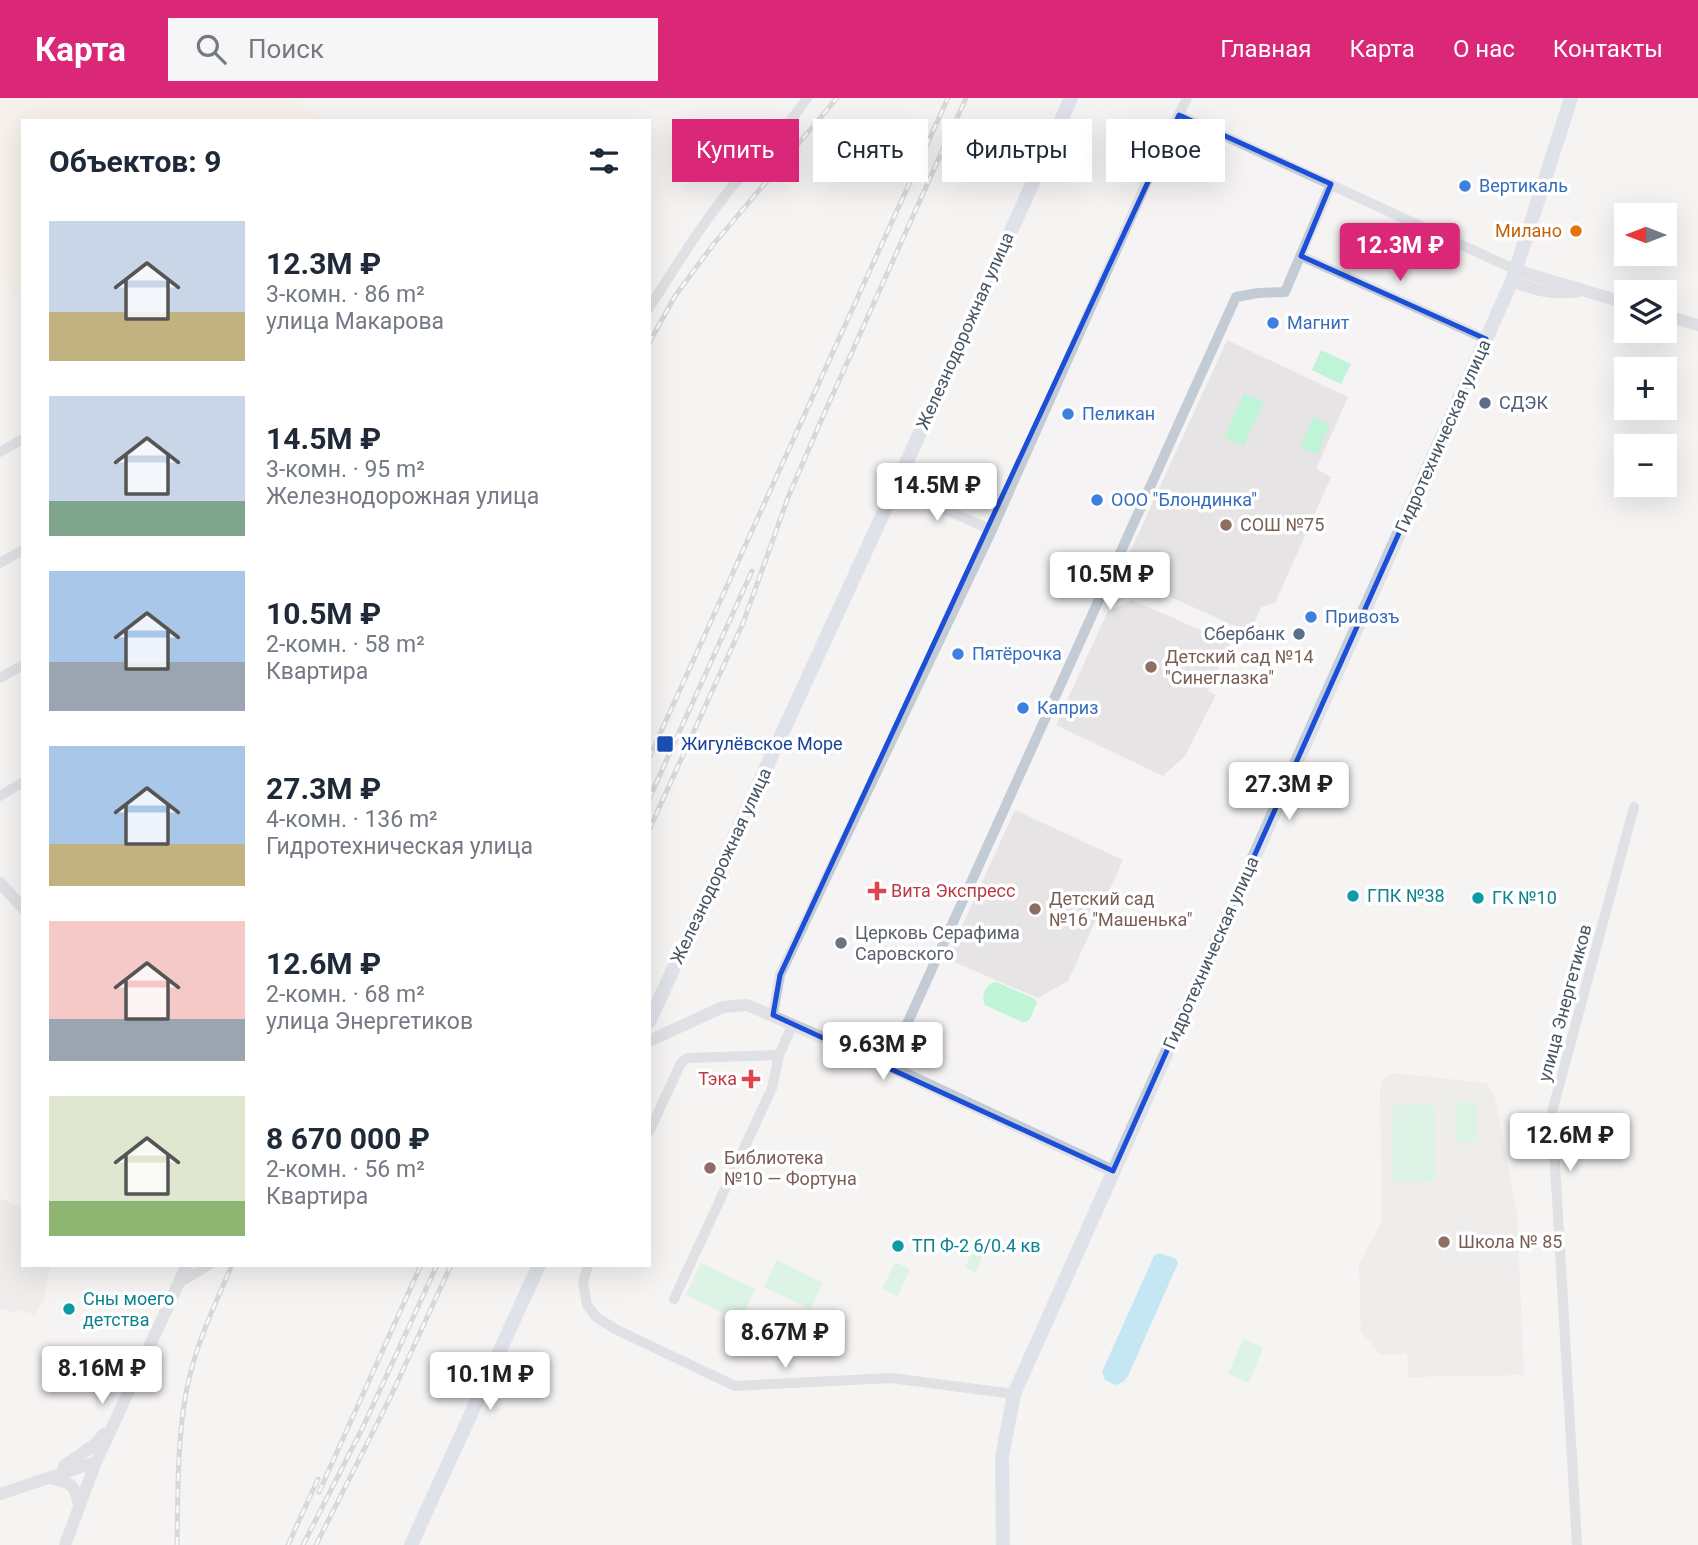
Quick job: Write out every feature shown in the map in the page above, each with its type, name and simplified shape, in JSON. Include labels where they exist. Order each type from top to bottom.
[{"type":"main road","name":"Железнодорожная улица","points":[[651,1018],[895,488],[1070,98]]},
{"type":"main road","name":"Гидротехническая улица","points":[[1003,1545],[1002,1457],[1014,1394],[1514,276],[1571,98]]},
{"type":"main road","points":[[411,1545],[538,1267]]},
{"type":"street","points":[[651,306],[686,249],[740,177],[794,117],[807,98]]},
{"type":"street","points":[[773,1015],[780,975],[992,530],[1160,152],[1187,98]]},
{"type":"street","points":[[1179,115],[1499,262],[1514,276],[1545,293],[1560,294],[1581,290],[1614,300]]},
{"type":"street","points":[[888,1066],[1236,297],[1285,292],[1331,184]]},
{"type":"street","points":[[1301,256],[1486,340]]},
{"type":"street","points":[[1677,319],[1698,325]]},
{"type":"street","points":[[0,452],[21,440]]},
{"type":"street","points":[[895,488],[992,530]]},
{"type":"street","points":[[0,564],[21,551]]},
{"type":"street","points":[[0,678],[21,666]]},
{"type":"street","points":[[0,796],[21,783]]},
{"type":"street","name":"улица Энергетиков","points":[[1577,1545],[1552,1112],[1634,807]]},
{"type":"street","points":[[0,883],[21,906]]},
{"type":"street","points":[[651,1040],[723,1007],[747,1006],[888,1066],[1113,1171]]},
{"type":"street","points":[[674,1299],[772,1088],[779,1055],[793,1024]]},
{"type":"street","points":[[651,1128],[681,1063],[687,1058],[779,1055]]},
{"type":"street","points":[[65,1545],[111,1426],[186,1267]]},
{"type":"street","points":[[178,1283],[206,1267]]},
{"type":"street","points":[[587,1267],[583,1282],[587,1305],[596,1317],[615,1329],[735,1386],[891,1378],[1014,1394]]},
{"type":"street","points":[[46,1477],[94,1446],[111,1426]]},
{"type":"street","points":[[0,1494],[96,1462]]},
{"type":"street","points":[[46,1477],[67,1482],[76,1492],[79,1506]]},
{"type":"highlighted area","points":[[1179,115],[1331,184],[1301,256],[1486,339],[1113,1171],[773,1015],[780,975]]},
{"type":"shaded area","name":"СОШ №75","points":[[1227,340],[1348,397],[1316,469],[1331,477],[1275,603],[1261,607],[1250,633],[1120,574]]},
{"type":"shaded area","name":"Детский сад №14 \"Синеглазка\"","points":[[1132,600],[1230,643],[1208,691],[1216,695],[1185,756],[1163,776],[1056,725],[1108,611]]},
{"type":"shaded area","name":"Детский сад №16 \"Машенька\"","points":[[1015,810],[1123,860],[1068,981],[1038,998],[947,959]]},
{"type":"shaded area","name":"Школа № 85","points":[[1393,1073],[1486,1083],[1494,1093],[1517,1214],[1524,1375],[1409,1377],[1407,1354],[1380,1355],[1361,1331],[1359,1264],[1382,1221],[1380,1090],[1384,1078]]},
{"type":"shaded area","points":[[0,1198],[21,1207],[21,1267],[50,1267],[44,1299],[35,1315],[18,1309],[16,1313],[2,1308],[0,1312]]},
{"type":"green space","points":[[1321,350],[1351,364],[1341,384],[1312,370]]},
{"type":"green space","points":[[1244,393],[1264,402],[1244,446],[1224,437]]},
{"type":"green space","points":[[1313,417],[1330,425],[1317,455],[1300,447]]},
{"type":"green space","points":[[996,982],[1037,1002],[1030,1019],[1022,1022],[985,1005],[985,991],[989,985]]},
{"type":"green space","points":[[1455,1102],[1477,1102],[1477,1142],[1456,1142]]},
{"type":"green space","points":[[1393,1105],[1434,1105],[1435,1181],[1393,1182]]},
{"type":"green space","points":[[972,1250],[984,1254],[976,1273],[965,1268]]},
{"type":"green space","points":[[777,1260],[823,1283],[810,1309],[764,1287]]},
{"type":"green space","points":[[895,1262],[910,1269],[898,1296],[882,1289]]},
{"type":"green space","points":[[701,1263],[755,1289],[740,1321],[686,1295]]},
{"type":"green space","points":[[1243,1339],[1263,1347],[1249,1383],[1228,1374]]},
{"type":"sand","points":[[0,98],[299,98],[303,105],[322,119],[21,119],[21,291],[13,296],[0,277]]},
{"type":"water","points":[[1159,1253],[1175,1258],[1178,1263],[1128,1376],[1115,1385],[1105,1380],[1102,1372],[1154,1256]]},
{"type":"railway","points":[[651,339],[675,296],[712,246],[837,98]]},
{"type":"railway","points":[[651,754],[948,98]]},
{"type":"railway","points":[[651,826],[743,623],[789,495],[820,423],[966,98]]},
{"type":"railway","points":[[651,795],[752,571]]},
{"type":"railway","points":[[177,1545],[179,1450],[186,1393],[199,1344],[231,1267]]},
{"type":"railway","points":[[319,1492],[420,1267]]},
{"type":"railway","points":[[303,1545],[363,1427],[436,1267]]},
{"type":"railway","points":[[316,1545],[391,1396],[450,1267]]},
{"type":"railway","points":[[288,1545],[318,1479]]},
{"type":"place","name":"Вертикаль","points":[[1465,186]]},
{"type":"place","name":"Милано","points":[[1576,231]]},
{"type":"place","name":"Магнит","points":[[1273,323]]},
{"type":"place","name":"СДЭК","points":[[1485,403]]},
{"type":"place","name":"Пеликан","points":[[1068,414]]},
{"type":"place","name":"ООО \"Блондинка\"","points":[[1097,500]]},
{"type":"place","name":"СОШ №75","points":[[1226,525]]},
{"type":"place","name":"Привозъ","points":[[1311,617]]},
{"type":"place","name":"Сбербанк","points":[[1299,634]]},
{"type":"place","name":"Пятёрочка","points":[[958,654]]},
{"type":"place","name":"Детский сад №14 \"Синеглазка\"","points":[[1151,667]]},
{"type":"place","name":"Каприз","points":[[1023,708]]},
{"type":"place","name":"Жигулёвское Море","points":[[665,744]]},
{"type":"place","name":"Вита Экспресс","points":[[877,891]]},
{"type":"place","name":"ГПК №38","points":[[1353,896]]},
{"type":"place","name":"ГК №10","points":[[1478,898]]},
{"type":"place","name":"Детский сад №16 \"Машенька\"","points":[[1035,909]]},
{"type":"place","name":"Церковь Серафима Саровского","points":[[841,943]]},
{"type":"place","name":"Тэка","points":[[751,1079]]},
{"type":"place","name":"Библиотека №10 — Фортуна","points":[[710,1168]]},
{"type":"place","name":"Школа № 85","points":[[1444,1242]]},
{"type":"place","name":"ТП Ф-2 6/0.4 кв","points":[[898,1246]]},
{"type":"place","name":"Сны моего детства","points":[[69,1309]]}]
